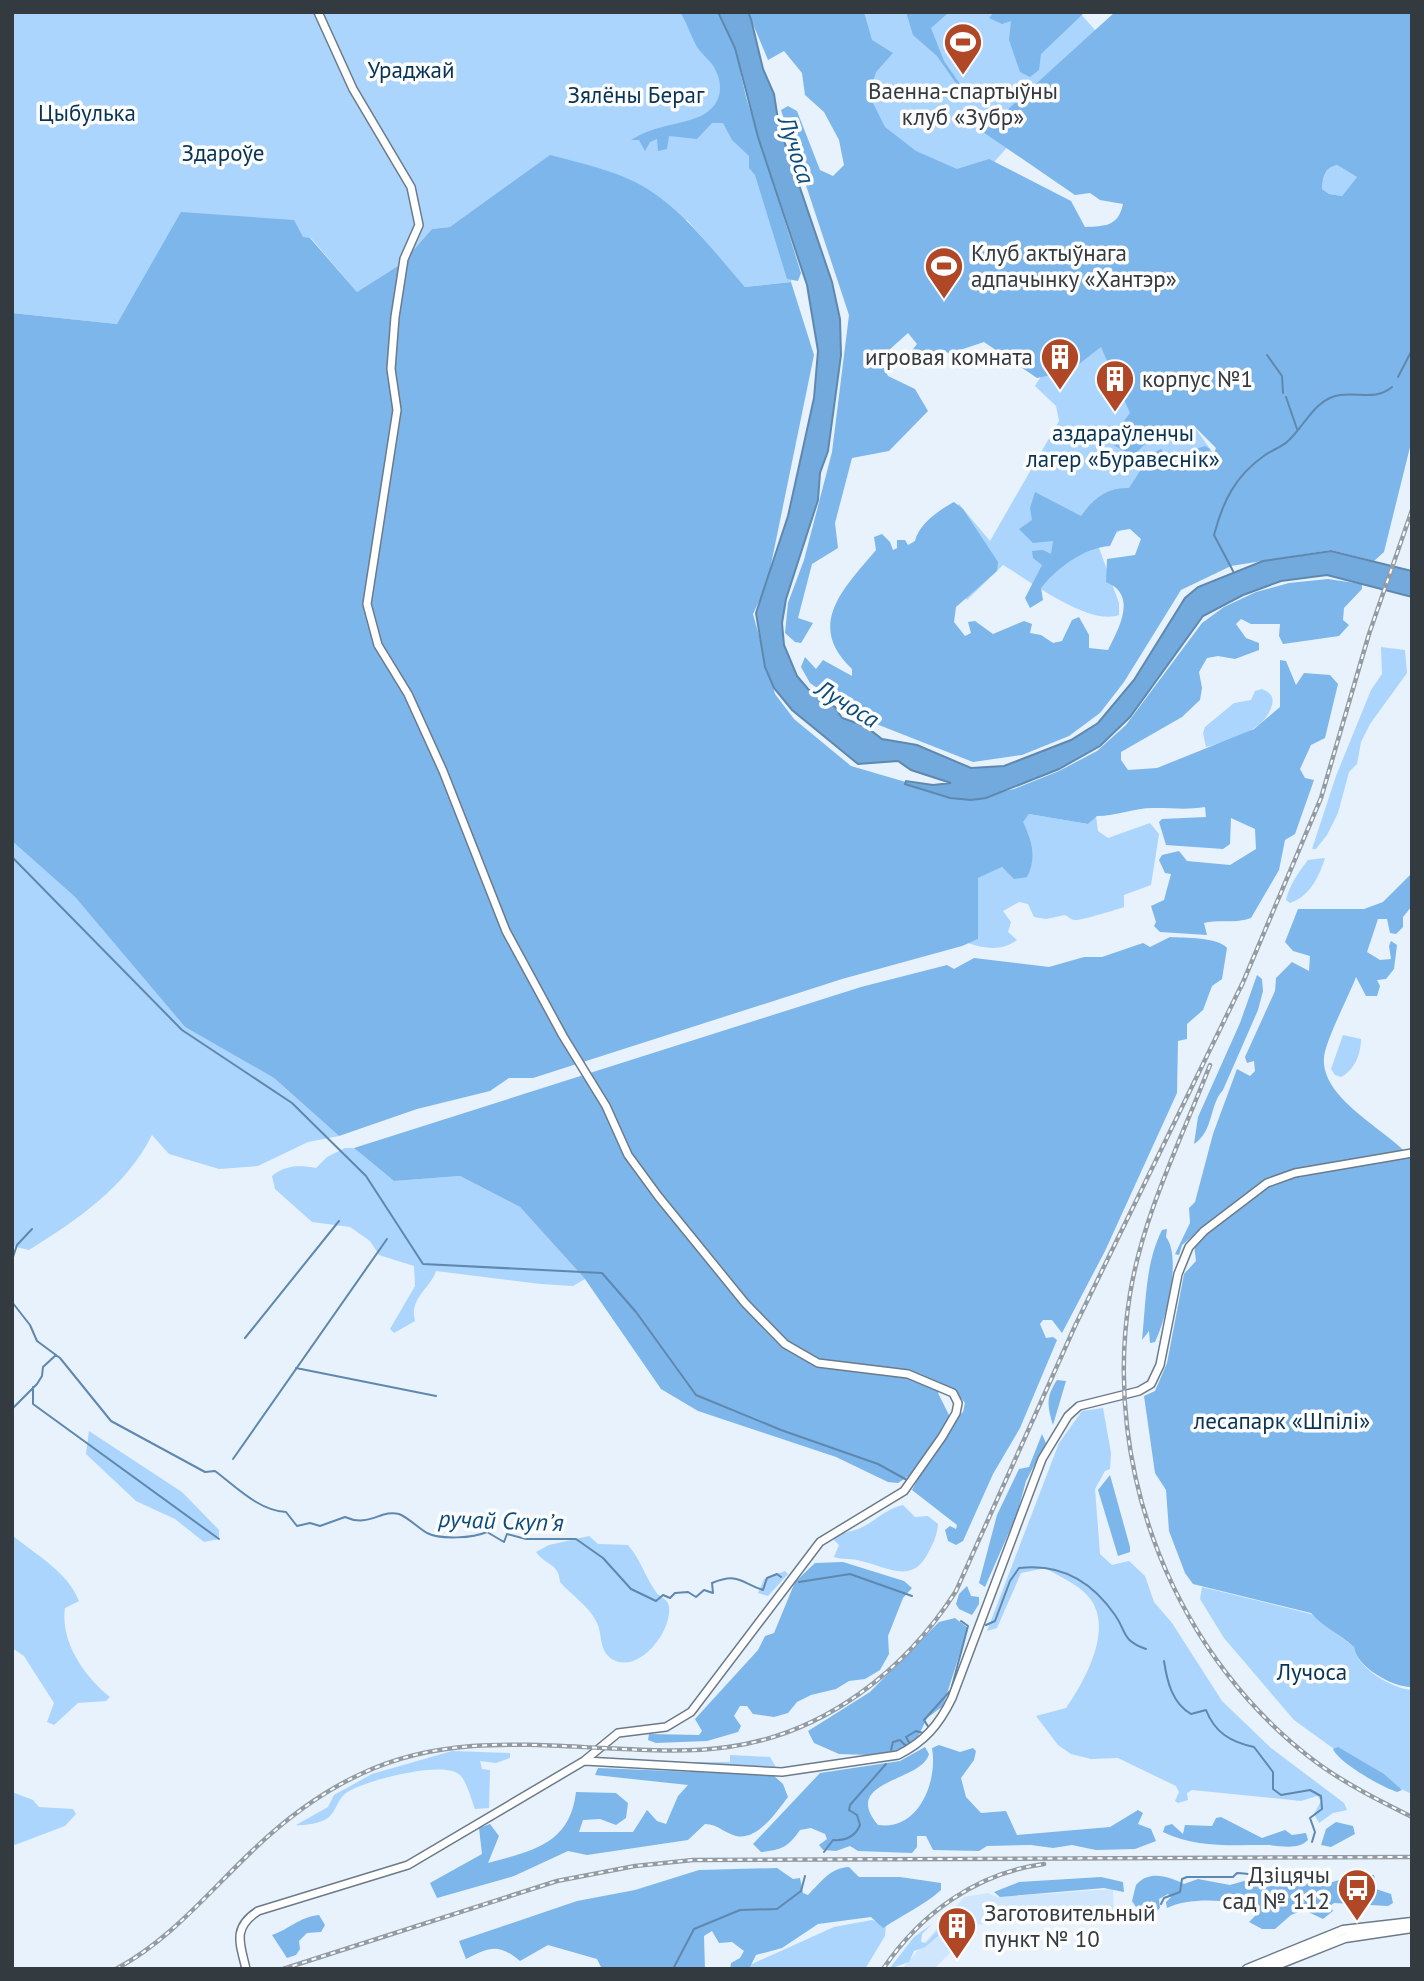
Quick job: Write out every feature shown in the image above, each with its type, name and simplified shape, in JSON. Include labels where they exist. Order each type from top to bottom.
[{"type":"main road","points":[[1247,1969],[1328,1935],[1358,1927],[1412,1922]]},
{"type":"main road","points":[[1267,1969],[1345,1938],[1412,1928]]},
{"type":"street","points":[[246,1969],[240,1932],[242,1923],[258,1911],[408,1865],[584,1761],[618,1733],[666,1727],[691,1712],[820,1542],[904,1490],[942,1437],[956,1413],[958,1403],[953,1393],[908,1374],[818,1363],[786,1344],[745,1303],[628,1155],[606,1105],[563,1036],[506,931],[443,771],[408,694],[378,645],[370,621],[367,604],[397,410],[391,369],[396,317],[404,259],[419,225],[411,187],[369,121],[318,12]]},
{"type":"street","points":[[584,1761],[782,1772],[898,1755],[915,1747],[942,1718],[952,1698],[1031,1484],[1056,1434],[1079,1406],[1144,1389],[1156,1375],[1178,1274],[1189,1247],[1204,1231],[1267,1183],[1295,1173],[1412,1153]]},
{"type":"shaded area","points":[[718,12],[748,12],[751,19],[763,69],[774,94],[779,126],[832,282],[840,319],[841,355],[828,451],[820,473],[818,500],[786,599],[782,623],[784,645],[797,676],[808,689],[835,707],[842,718],[865,726],[882,739],[917,745],[971,768],[1004,766],[1071,740],[1098,723],[1134,680],[1185,598],[1198,587],[1263,561],[1331,551],[1412,571],[1412,597],[1327,575],[1281,581],[1243,595],[1203,616],[1130,717],[1100,746],[1059,769],[986,798],[950,798],[905,784],[906,781],[933,785],[951,783],[911,770],[898,761],[858,764],[792,710],[774,688],[765,667],[756,613],[788,516],[814,398],[818,351],[807,285],[758,137],[735,48]]},
{"type":"shaded area","points":[[1113,1889],[1114,1915],[971,1925],[971,1932],[934,1969],[902,1969],[964,1897],[988,1893],[997,1897]]},
{"type":"green space","points":[[12,12],[686,12],[725,84],[793,269],[791,282],[745,287],[687,220],[461,220],[450,227],[432,229],[401,264],[357,292],[311,238],[117,324],[12,313]]},
{"type":"green space","points":[[680,12],[718,12],[735,48],[746,97],[801,273],[798,281],[787,279],[755,175],[749,168],[749,156],[732,140],[723,123],[712,123],[697,139],[669,136],[667,149],[658,151],[657,139],[650,142],[645,151],[639,140],[631,140],[654,129],[702,115],[710,110],[719,97],[717,72],[697,47]]},
{"type":"green space","points":[[748,12],[864,12],[872,40],[893,53],[876,72],[869,95],[885,127],[916,151],[957,169],[989,159],[1071,201],[1085,227],[1099,226],[1114,221],[1123,204],[1100,200],[1090,193],[1075,195],[983,132],[1115,12],[1412,12],[1412,439],[1384,552],[1374,561],[1331,550],[1231,566],[1181,590],[1124,682],[1100,713],[1069,736],[1022,755],[973,762],[861,718],[810,683],[801,667],[805,657],[816,669],[823,660],[852,676],[852,669],[838,653],[831,637],[831,622],[834,607],[842,593],[876,550],[874,537],[882,534],[893,550],[897,548],[897,540],[905,540],[908,545],[915,541],[930,518],[954,502],[963,509],[998,562],[997,571],[956,607],[954,622],[965,636],[971,633],[968,622],[975,621],[993,634],[1024,621],[1032,624],[1030,633],[1041,635],[1053,643],[1062,641],[1072,620],[1079,617],[1089,635],[1089,648],[1108,650],[1121,622],[1124,603],[1116,588],[1106,582],[1107,559],[1135,555],[1141,539],[1130,529],[1117,531],[1110,546],[1081,555],[1055,573],[1041,588],[1043,600],[1030,608],[1025,598],[1042,565],[1033,558],[1032,551],[1043,550],[1051,554],[1053,541],[1033,543],[1019,529],[1032,520],[1030,508],[1035,492],[1081,516],[1101,495],[1129,488],[1142,468],[1126,452],[1108,442],[1130,413],[1101,347],[1070,371],[1037,378],[984,342],[951,353],[935,351],[916,363],[910,353],[917,344],[908,333],[879,359],[888,376],[915,389],[928,411],[889,451],[852,458],[835,523],[838,548],[812,564],[798,618],[813,623],[801,643],[795,642],[785,633],[788,603],[804,560],[832,452],[849,315],[781,110],[788,106],[797,111],[820,170],[833,176],[844,165],[839,140],[824,112],[805,95],[802,73],[784,51],[768,60]],"holes":[[[1337,165],[1357,177],[1342,196],[1329,194],[1322,189],[1325,174],[1329,168]],[[1149,425],[1158,434],[1189,431],[1193,425],[1216,448],[1213,456],[1207,458],[1210,449],[1205,446],[1178,455],[1165,455],[1161,449],[1144,459],[1138,451],[1151,438],[1147,430]]]},
{"type":"green space","name":"Ваенна-спартыўны клуб «Зубр»","points":[[845,12],[1079,12],[1103,39],[980,178],[912,159],[869,112]]},
{"type":"green space","points":[[906,12],[962,12],[947,14],[931,28],[944,61],[960,84],[960,89],[937,56],[913,35]]},
{"type":"green space","points":[[994,12],[1085,12],[1041,54],[1039,70],[1030,77],[1020,72],[1009,40],[1011,21],[1002,24],[989,18]]},
{"type":"green space","points":[[550,155],[611,172],[646,188],[687,221],[745,287],[791,282],[814,355],[767,584],[753,614],[775,694],[794,719],[851,766],[967,800],[1014,789],[1059,771],[1097,751],[1126,725],[1202,623],[1224,607],[1256,592],[1289,583],[1328,579],[1362,584],[1362,589],[1344,608],[1343,620],[1349,625],[1339,636],[1283,644],[1279,636],[1280,624],[1251,624],[1241,619],[1236,624],[1246,638],[1259,643],[1259,650],[1235,659],[1218,656],[1207,658],[1199,672],[1202,688],[1200,700],[1182,717],[1121,752],[1121,760],[1128,770],[1157,768],[1254,729],[1280,707],[1280,660],[1286,661],[1296,685],[1304,673],[1330,675],[1338,684],[1325,738],[1311,745],[1300,769],[1305,778],[1314,780],[1295,834],[1285,840],[1279,870],[1251,918],[1204,923],[1207,935],[1160,932],[1154,926],[1156,922],[1151,906],[1164,900],[1171,874],[1165,873],[1159,860],[1162,855],[1179,851],[1187,861],[1230,865],[1256,849],[1255,829],[1231,818],[1230,844],[1223,849],[1166,845],[1159,822],[1162,819],[1206,817],[1205,807],[1142,809],[1097,816],[1088,824],[1029,814],[1023,822],[1032,850],[1032,863],[1027,877],[1014,879],[1002,867],[978,878],[978,939],[962,946],[842,979],[533,1078],[509,1078],[490,1091],[417,1109],[339,1136],[274,1078],[185,1027],[75,897],[12,841],[12,313],[117,324],[181,212],[294,220],[303,237],[310,238],[357,292],[401,264],[432,229],[450,227]]},
{"type":"green space","points":[[1337,165],[1357,177],[1342,196],[1329,194],[1322,189],[1325,174],[1329,168]]},
{"type":"green space","name":"аздараўленчы лагер «Буравеснік»","points":[[1082,310],[1191,422],[1215,456],[1159,505],[1098,545],[1119,603],[1119,615],[1107,617],[1076,608],[1003,565],[967,600],[921,540],[959,504],[990,541],[1059,421],[1056,406],[1035,386]]},
{"type":"green space","points":[[1381,647],[1405,650],[1407,673],[1370,724],[1361,742],[1357,764],[1349,772],[1338,813],[1327,835],[1316,849],[1312,849],[1336,776],[1371,690],[1382,674]]},
{"type":"green space","points":[[1262,689],[1270,694],[1273,700],[1262,722],[1246,733],[1206,747],[1203,733],[1205,727],[1234,703],[1251,700],[1255,691]]},
{"type":"green space","points":[[1029,814],[1088,824],[1096,816],[1098,831],[1108,838],[1150,823],[1159,834],[1151,885],[1124,895],[1124,907],[1078,920],[1072,920],[1065,915],[1046,919],[1034,917],[1028,904],[1019,902],[1003,911],[1011,922],[1008,932],[1017,940],[1006,946],[993,948],[968,943],[978,939],[977,878],[1002,867],[1014,878],[1029,836],[1022,822]]},
{"type":"green space","points":[[12,841],[75,897],[185,1027],[274,1078],[339,1136],[308,1142],[258,1166],[219,1169],[169,1154],[152,1135],[129,1171],[99,1201],[29,1250],[12,1246]]},
{"type":"green space","points":[[1325,858],[1317,879],[1308,891],[1290,903],[1286,900],[1295,879],[1308,860]]},
{"type":"green space","name":"лесапарк «Шпілі»","points":[[1412,873],[1412,906],[1403,917],[1403,927],[1396,934],[1390,933],[1387,919],[1378,919],[1367,952],[1380,960],[1391,959],[1391,941],[1397,945],[1394,969],[1386,979],[1377,980],[1380,986],[1377,996],[1366,996],[1356,977],[1324,1057],[1326,1072],[1333,1087],[1344,1100],[1412,1159],[1412,1687],[1386,1680],[1368,1669],[1356,1655],[1354,1647],[1311,1613],[1193,1584],[1185,1573],[1169,1531],[1166,1490],[1155,1473],[1144,1396],[1155,1391],[1167,1363],[1184,1274],[1196,1261],[1193,1236],[1182,1245],[1179,1255],[1175,1254],[1190,1223],[1189,1208],[1195,1202],[1213,1134],[1237,1069],[1250,1076],[1255,1071],[1254,1061],[1247,1063],[1245,1057],[1275,991],[1276,978],[1292,962],[1309,971],[1310,956],[1293,951],[1285,942],[1298,909],[1364,909],[1383,902]]},
{"type":"green space","points":[[1170,937],[1223,944],[1227,948],[1222,979],[1212,986],[1203,1010],[1187,1024],[1187,1039],[1178,1041],[1177,1093],[1105,1251],[1062,1333],[1052,1320],[1043,1320],[1040,1324],[1046,1338],[1053,1337],[1057,1340],[1020,1428],[993,1474],[963,1541],[956,1545],[948,1541],[945,1530],[950,1526],[956,1529],[957,1525],[912,1490],[919,1477],[915,1472],[898,1483],[888,1482],[836,1457],[698,1411],[661,1389],[585,1279],[520,1207],[460,1176],[394,1181],[354,1148],[861,987],[947,965],[954,969],[974,958],[1049,967],[1084,957],[1102,957],[1143,943],[1150,947]],"holes":[[[941,1390],[948,1396],[960,1397],[965,1403],[963,1412],[956,1418],[949,1415],[938,1393]]]},
{"type":"green space","points":[[1257,975],[1262,979],[1263,991],[1258,1010],[1215,1103],[1205,1132],[1194,1144],[1198,1117],[1240,1023]]},
{"type":"green space","points":[[1343,1035],[1361,1039],[1356,1061],[1341,1077],[1335,1075],[1331,1069]]},
{"type":"green space","points":[[345,1148],[354,1148],[394,1181],[460,1176],[520,1207],[585,1279],[573,1286],[436,1271],[417,1300],[415,1321],[394,1333],[390,1329],[415,1286],[414,1266],[379,1255],[370,1241],[350,1227],[312,1222],[275,1189],[272,1176],[277,1172],[292,1167],[316,1168],[327,1157]]},
{"type":"green space","points":[[1167,1229],[1166,1237],[1173,1259],[1171,1289],[1159,1332],[1155,1342],[1150,1343],[1149,1331],[1142,1340],[1147,1284],[1156,1243],[1162,1230]]},
{"type":"green space","points":[[1057,1380],[1066,1381],[1053,1425],[1049,1401]]},
{"type":"green space","points":[[1103,1408],[1111,1453],[1110,1469],[1105,1471],[1095,1489],[1100,1554],[1112,1565],[1129,1561],[1145,1576],[1154,1602],[1172,1623],[1222,1701],[1271,1748],[1344,1803],[1347,1810],[1333,1813],[1319,1823],[1314,1814],[1321,1801],[1317,1796],[1301,1801],[1192,1790],[1187,1793],[1188,1800],[1178,1803],[1175,1801],[1179,1792],[1176,1786],[1118,1758],[1091,1759],[1071,1754],[1058,1745],[1036,1716],[1066,1708],[1088,1671],[1098,1641],[1099,1626],[1097,1612],[1091,1600],[1076,1586],[1045,1568],[1021,1573],[997,1628],[987,1631],[1059,1443],[1082,1411]]},
{"type":"green space","points":[[89,1431],[182,1492],[219,1530],[219,1539],[204,1542],[175,1519],[136,1501],[86,1454]]},
{"type":"green space","points":[[1042,1434],[1046,1443],[1026,1481],[1017,1514],[985,1587],[979,1583],[997,1515],[1019,1469],[1029,1467]]},
{"type":"green space","points":[[1110,1475],[1130,1547],[1130,1552],[1118,1556],[1098,1490]]},
{"type":"green space","points":[[903,1505],[915,1517],[928,1516],[938,1524],[933,1544],[921,1564],[914,1569],[898,1571],[858,1560],[834,1557],[839,1545],[832,1538],[858,1529],[891,1509]]},
{"type":"green space","points":[[12,1535],[50,1564],[74,1590],[79,1601],[65,1608],[64,1621],[70,1646],[83,1669],[110,1697],[106,1701],[78,1703],[54,1725],[47,1722],[54,1703],[24,1656],[12,1648]]},
{"type":"green space","points":[[589,1536],[598,1544],[628,1545],[656,1592],[668,1604],[668,1617],[659,1639],[642,1656],[632,1661],[622,1662],[608,1655],[593,1615],[560,1582],[557,1571],[536,1552],[549,1545]]},
{"type":"green space","points":[[843,1562],[904,1581],[912,1588],[903,1598],[888,1636],[889,1654],[880,1670],[865,1679],[849,1681],[836,1689],[811,1695],[797,1702],[788,1713],[774,1717],[753,1714],[747,1706],[740,1706],[734,1716],[741,1726],[738,1732],[707,1741],[656,1743],[648,1740],[649,1734],[699,1735],[702,1731],[695,1719],[758,1650],[765,1636],[774,1633],[795,1582],[815,1563]]},
{"type":"green space","points":[[785,1571],[788,1574],[768,1596],[758,1593],[764,1579]]},
{"type":"green space","points":[[967,1586],[971,1596],[979,1597],[979,1604],[972,1615],[959,1609],[956,1604],[959,1594]]},
{"type":"green space","name":"Лучоса","points":[[1202,1587],[1311,1614],[1354,1647],[1356,1655],[1368,1670],[1395,1686],[1412,1690],[1412,1794],[1370,1775],[1294,1720],[1224,1638],[1200,1599]]},
{"type":"green space","points":[[955,1618],[968,1628],[943,1706],[927,1718],[918,1737],[907,1749],[869,1755],[839,1754],[814,1743],[808,1731],[870,1692],[939,1622]]},
{"type":"green space","points":[[939,1745],[960,1752],[973,1748],[976,1751],[974,1760],[961,1778],[966,1797],[981,1813],[1006,1811],[1017,1835],[1110,1827],[1138,1810],[1143,1813],[1138,1824],[1151,1829],[1156,1841],[1135,1849],[1096,1850],[1072,1845],[1053,1848],[1031,1845],[987,1846],[979,1851],[933,1850],[926,1836],[917,1836],[917,1847],[912,1853],[858,1851],[850,1846],[836,1851],[823,1850],[819,1845],[827,1839],[825,1834],[811,1828],[800,1830],[788,1844],[774,1850],[761,1852],[753,1844],[820,1773],[900,1761],[925,1747],[929,1754],[923,1763],[876,1790],[869,1799],[869,1810],[878,1825],[892,1825],[905,1820],[923,1801],[932,1775],[932,1748]]},
{"type":"green space","points":[[1338,1747],[1384,1774],[1402,1790],[1397,1792],[1390,1789],[1343,1761],[1333,1749]]},
{"type":"green space","points":[[452,1751],[510,1753],[510,1758],[496,1763],[480,1761],[482,1769],[490,1770],[489,1808],[475,1809],[460,1775],[438,1769],[421,1770],[355,1788],[343,1795],[328,1818],[315,1823],[296,1825],[328,1807],[334,1795],[372,1774]]},
{"type":"green space","points":[[730,1755],[770,1757],[776,1767],[736,1768],[688,1762],[730,1762]]},
{"type":"green space","points":[[598,1768],[773,1775],[783,1784],[788,1797],[773,1817],[752,1834],[736,1836],[714,1825],[705,1824],[688,1840],[587,1855],[568,1851],[514,1876],[437,1898],[430,1883],[482,1854],[479,1828],[490,1824],[499,1836],[488,1863],[533,1849],[557,1835],[566,1824],[576,1792],[616,1793],[628,1803],[626,1818],[616,1825],[600,1819],[583,1820],[579,1832],[633,1832],[647,1810],[657,1821],[666,1824],[678,1796],[688,1785],[595,1775]]},
{"type":"green space","points":[[12,1792],[33,1800],[39,1807],[73,1809],[76,1814],[65,1826],[12,1846]]},
{"type":"green space","points":[[1221,1817],[1262,1838],[1285,1830],[1292,1835],[1306,1833],[1308,1840],[1293,1846],[1213,1844],[1188,1841],[1163,1832],[1165,1826],[1172,1824],[1183,1834],[1185,1825],[1212,1826],[1216,1818]]},
{"type":"green space","points":[[1336,1822],[1353,1826],[1355,1834],[1331,1847],[1321,1845],[1326,1829]]},
{"type":"green space","points":[[849,1867],[859,1877],[900,1877],[941,1883],[941,1890],[883,1928],[871,1917],[818,1924],[782,1948],[756,1955],[749,1969],[730,1969],[731,1963],[740,1958],[744,1951],[732,1942],[719,1943],[712,1931],[704,1936],[705,1969],[602,1969],[597,1959],[548,1945],[520,1961],[500,1949],[481,1952],[466,1959],[459,1941],[577,1901],[635,1890],[699,1870],[777,1868],[793,1879],[800,1878],[803,1893],[808,1895],[831,1873]]},
{"type":"green space","points":[[1360,1874],[1374,1875],[1376,1889],[1391,1894],[1393,1903],[1388,1906],[1334,1903],[1330,1906],[1333,1911],[1323,1919],[1304,1910],[1291,1915],[1275,1929],[1262,1929],[1249,1922],[1255,1916],[1256,1909],[1235,1903],[1199,1901],[1167,1908],[1166,1902],[1171,1897],[1168,1894],[1159,1899],[1158,1910],[1148,1914],[1140,1913],[1132,1901],[1136,1885],[1153,1876],[1184,1884],[1198,1879],[1230,1885],[1251,1879],[1272,1886],[1284,1882],[1305,1886],[1312,1878],[1321,1875],[1329,1883]]},
{"type":"green space","points":[[1101,1877],[1123,1882],[1124,1892],[1104,1888],[1000,1897],[994,1892],[1019,1882]]},
{"type":"green space","points":[[319,1915],[325,1925],[321,1932],[307,1933],[299,1941],[300,1949],[296,1955],[287,1958],[272,1935],[306,1918]]},
{"type":"green space","points":[[872,1920],[886,1924],[885,1936],[865,1969],[741,1969],[834,1927]]},
{"type":"green space","points":[[932,1924],[922,1934],[921,1942],[926,1943],[937,1931],[938,1936],[925,1947],[914,1951],[909,1962],[889,1969],[914,1937]]},
{"type":"waterway","points":[[1398,377],[1412,350]]},
{"type":"waterway","points":[[1267,355],[1282,376],[1283,393]]},
{"type":"waterway","points":[[1233,571],[1214,535],[1226,500],[1238,481],[1255,463],[1288,441],[1323,402],[1340,395],[1379,394],[1392,387]]},
{"type":"waterway","points":[[1286,397],[1297,429]]},
{"type":"waterway","points":[[12,857],[182,1030],[292,1103],[366,1176],[423,1264],[602,1273],[636,1312],[696,1395],[781,1430],[878,1464],[907,1480]]},
{"type":"waterway","points":[[245,1338],[339,1221]]},
{"type":"waterway","points":[[12,1260],[17,1245],[32,1229]]},
{"type":"waterway","points":[[233,1459],[387,1239]]},
{"type":"waterway","name":"ручай Скупʼя","points":[[12,1302],[30,1325],[37,1341],[60,1358],[111,1421],[205,1472],[215,1471],[257,1503],[286,1512],[297,1526],[310,1523],[320,1526],[345,1517],[368,1520],[392,1513],[399,1514],[427,1533],[440,1537],[466,1537],[487,1532],[504,1542],[507,1534],[526,1539],[576,1539],[603,1558],[631,1589],[656,1601],[663,1595],[670,1598],[675,1593],[688,1592],[696,1597],[704,1590],[713,1593],[712,1583],[728,1578],[763,1590],[767,1578],[777,1574],[781,1577]]},
{"type":"waterway","points":[[12,1409],[37,1384],[43,1367],[56,1355]]},
{"type":"waterway","points":[[296,1368],[436,1396]]},
{"type":"waterway","points":[[33,1387],[33,1404],[219,1539]]},
{"type":"waterway","points":[[986,1625],[995,1621],[1010,1581],[1019,1568],[1048,1568],[1073,1576],[1096,1592],[1115,1615],[1128,1639],[1146,1649]]},
{"type":"waterway","name":"ручай Скупʼя","points":[[799,1582],[850,1574],[912,1596]]},
{"type":"waterway","name":"ручай Скупʼя","points":[[929,1728],[924,1720],[951,1690],[968,1626],[961,1621]]},
{"type":"waterway","points":[[1164,1661],[1169,1684],[1179,1704],[1191,1714],[1206,1710],[1214,1725],[1225,1735],[1254,1747],[1273,1772],[1273,1789],[1281,1795],[1310,1790],[1321,1796],[1322,1809],[1310,1818],[1315,1832],[1312,1842]]},
{"type":"waterway","name":"ручай Скупʼя","points":[[891,1750],[893,1742],[900,1740],[907,1747],[910,1744],[906,1737],[916,1731],[923,1733]]},
{"type":"waterway","name":"ручай Скупʼя","points":[[824,1852],[833,1840],[842,1840],[856,1833],[860,1825],[857,1815],[849,1810],[850,1805],[886,1764]]},
{"type":"waterway","points":[[1161,1904],[1164,1898],[1180,1892],[1182,1879],[1187,1877],[1233,1877],[1237,1873],[1302,1878],[1305,1871]]},
{"type":"waterway","name":"ручай Скупʼя","points":[[673,1969],[694,1929],[740,1910],[777,1909],[801,1891],[805,1876]]},
{"type":"railway","points":[[1241,987],[1321,798],[1369,634],[1412,510]]},
{"type":"railway","points":[[116,1969],[171,1930],[290,1818],[348,1780],[392,1761],[451,1748],[481,1746],[541,1745],[665,1750],[728,1747],[763,1740],[829,1713],[887,1672],[912,1647],[956,1591],[1075,1326],[1245,978]]},
{"type":"railway","points":[[1210,1065],[1153,1207],[1130,1294],[1124,1360],[1127,1427],[1139,1492],[1160,1556],[1189,1616],[1225,1671],[1269,1722],[1320,1765],[1412,1817]]},
{"type":"railway","points":[[283,1969],[557,1881],[635,1866],[693,1860],[1412,1857]]},
{"type":"railway","points":[[883,1969],[915,1930],[953,1899],[996,1876],[1044,1864]]},
{"type":"place","name":"Ваенна-спартыўны клуб «Зубр»","points":[[963,76]]},
{"type":"place","name":"Клуб актыўнага адпачынку «Хантэр»","points":[[944,300]]},
{"type":"place","name":"игровая комната","points":[[1060,391]]},
{"type":"place","name":"корпус №1","points":[[1115,413]]},
{"type":"place","name":"Дзіцячы сад № 112","points":[[1357,1922]]},
{"type":"place","name":"Заготовительный пункт № 10","points":[[957,1960]]},
{"type":"park label","name":"Ураджай","points":[[411,70]]},
{"type":"park label","name":"Зялёны Бераг","points":[[636,95]]},
{"type":"park label","name":"Цыбулька","points":[[87,113]]},
{"type":"park label","name":"Здароўе","points":[[223,153]]}]
